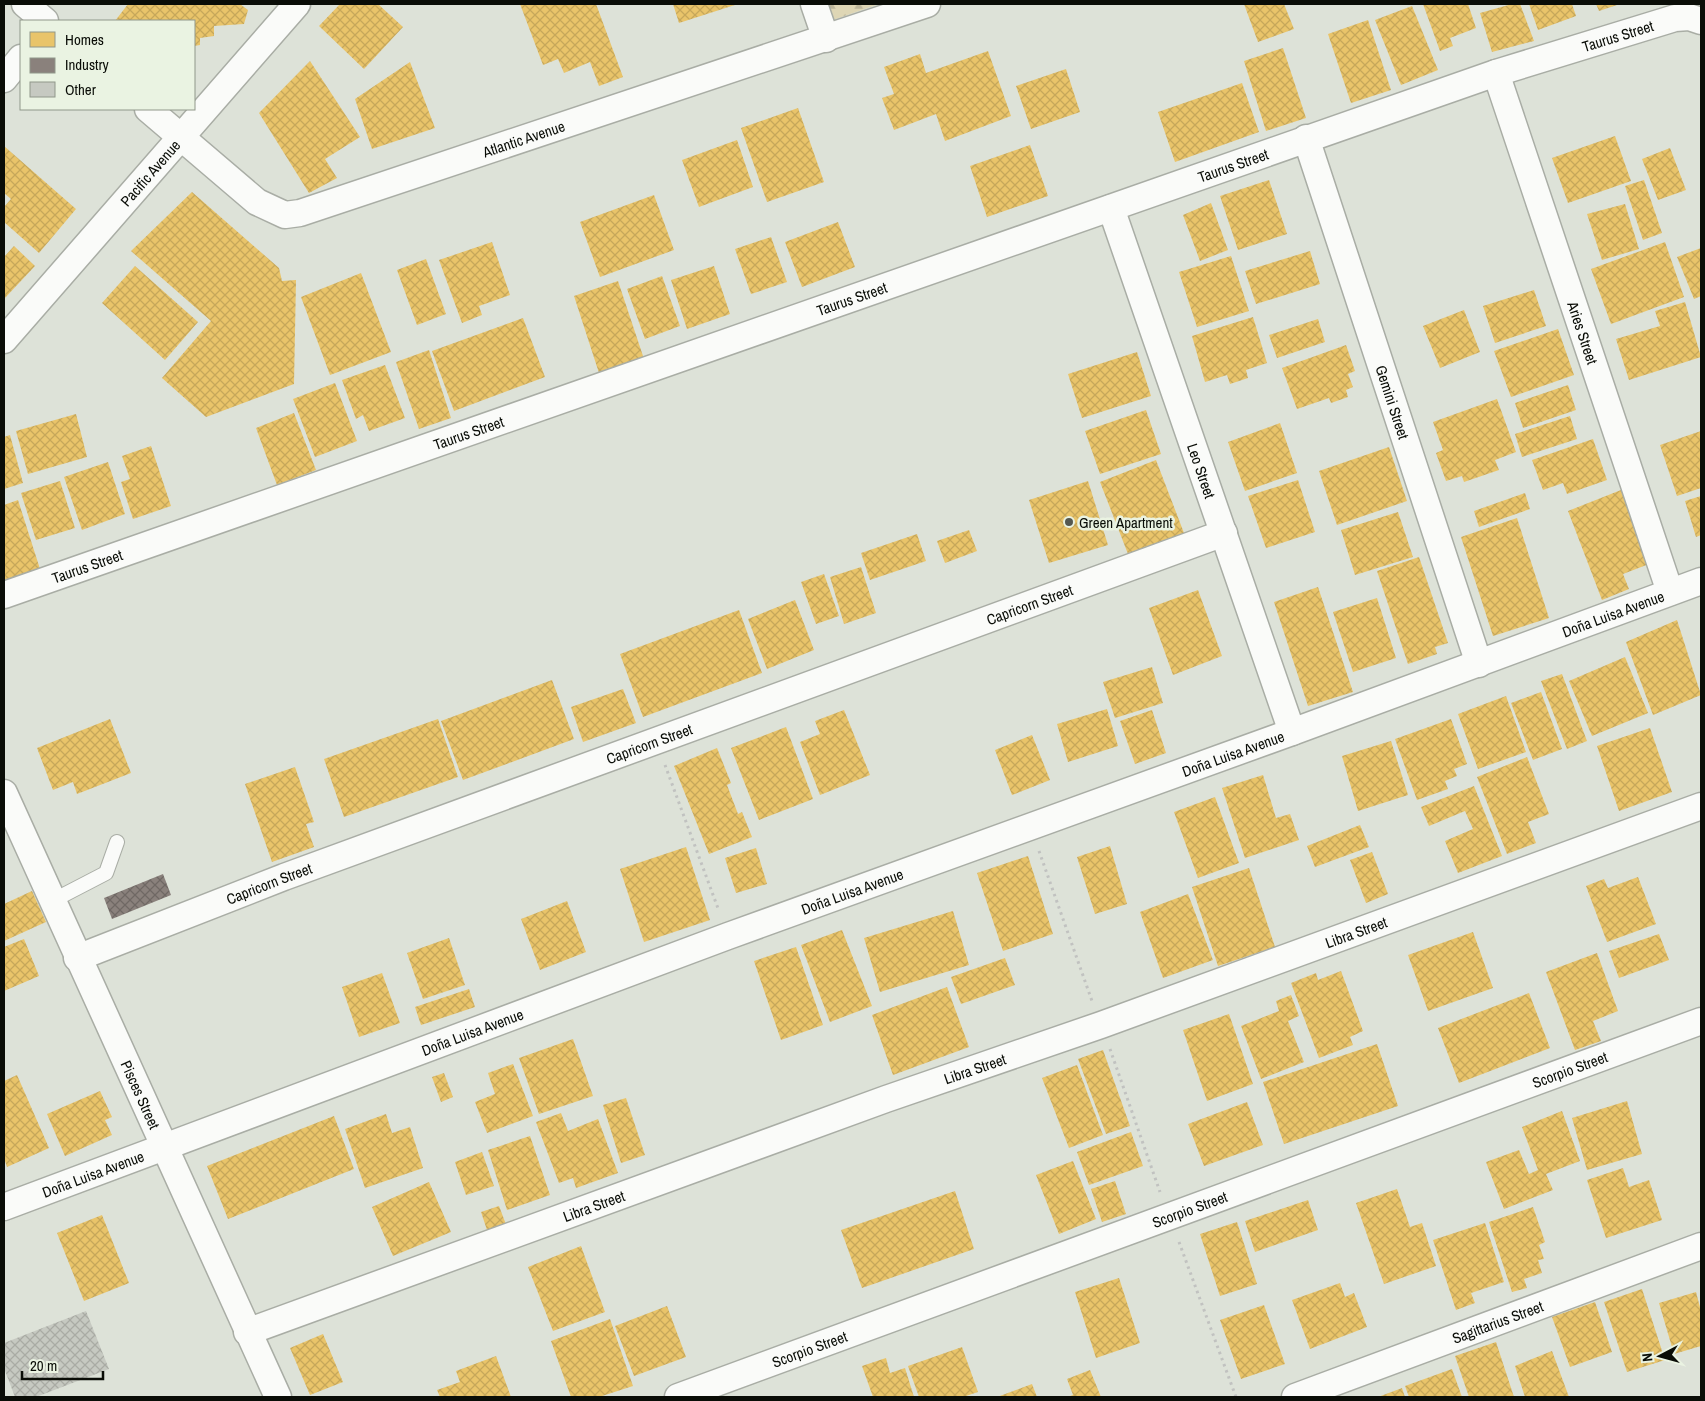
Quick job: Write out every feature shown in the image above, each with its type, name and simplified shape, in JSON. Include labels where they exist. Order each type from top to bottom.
[{"type":"street","points":[[25,4],[44,20]]},
{"type":"street","name":"Pacific Avenue","points":[[4,340],[296,4]]},
{"type":"street","points":[[814,4],[826,39]]},
{"type":"street","name":"Atlantic Avenue","points":[[149,110],[257,202],[285,214],[300,213],[927,4]]},
{"type":"street","name":"Taurus Street","points":[[4,595],[1496,73],[1675,18],[1689,17],[1701,21]]},
{"type":"street","points":[[4,79],[20,59]]},
{"type":"street","name":"Aries Street","points":[[1496,73],[1670,592]]},
{"type":"street","name":"Gemini Street","points":[[1306,138],[1479,664]]},
{"type":"street","name":"Leo Street","points":[[1111,208],[1292,732]]},
{"type":"street","name":"Capricorn Street","points":[[77,958],[284,877],[1224,533]]},
{"type":"street","name":"Doña Luisa Avenue","points":[[4,1207],[728,936],[1479,664],[1701,581]]},
{"type":"street","name":"Pisces Street","points":[[4,793],[77,958],[278,1397]]},
{"type":"street","name":"Libra Street","points":[[247,1332],[886,1099],[1101,1025],[1701,806]]},
{"type":"street","name":"Scorpio Street","points":[[678,1397],[1701,1021]]},
{"type":"street","name":"Sagittarius Street","points":[[1295,1397],[1701,1246]]},
{"type":"lane","points":[[52,901],[106,873],[117,842]]},
{"type":"path","points":[[656,741],[728,936]]},
{"type":"path","points":[[1030,827],[1236,1397]]},
{"type":"green space","points":[[828,4],[879,4],[833,20]]},
{"type":"building: Homes","points":[[128,4],[240,4],[248,10],[244,24],[214,26],[214,36],[200,38],[200,45],[195,46],[195,20],[116,20]]},
{"type":"building: Homes","points":[[340,4],[378,4],[403,27],[364,69],[319,26]]},
{"type":"building: Homes","points":[[520,4],[596,4],[623,77],[599,86],[590,62],[564,73],[558,59],[543,65]]},
{"type":"building: Homes","points":[[673,4],[738,4],[679,23]]},
{"type":"building: Homes","points":[[1244,4],[1284,4],[1294,29],[1258,42]]},
{"type":"building: Homes","points":[[1423,4],[1468,4],[1476,28],[1450,38],[1453,46],[1440,51]]},
{"type":"building: Homes","points":[[1512,4],[1520,4],[1534,41],[1492,52],[1480,13]]},
{"type":"building: Homes","points":[[1529,4],[1572,4],[1576,16],[1538,30]]},
{"type":"building: Homes","points":[[1596,4],[1620,4],[1599,11]]},
{"type":"building: Homes","points":[[1412,6],[1438,70],[1401,85],[1375,20]]},
{"type":"building: Homes","points":[[1368,20],[1391,90],[1351,103],[1328,34]]},
{"type":"building: Homes","points":[[1283,48],[1306,118],[1266,131],[1244,61]]},
{"type":"building: Homes","points":[[988,51],[1011,116],[945,141],[936,114],[894,130],[882,98],[894,94],[884,67],[920,54],[926,73]]},
{"type":"building: Homes","points":[[310,61],[360,137],[325,159],[337,178],[309,193],[259,113]]},
{"type":"building: Homes","points":[[410,62],[435,128],[372,149],[355,99]]},
{"type":"building: Homes","points":[[1066,69],[1080,112],[1031,129],[1016,86]]},
{"type":"building: Homes","points":[[1242,83],[1259,132],[1175,162],[1158,112]]},
{"type":"building: Homes","points":[[798,108],[824,182],[767,202],[741,128]]},
{"type":"building: Homes","points":[[1615,136],[1631,181],[1568,203],[1552,158]]},
{"type":"building: Homes","points":[[737,140],[753,187],[699,207],[682,160]]},
{"type":"building: Homes","points":[[1030,145],[1048,196],[987,217],[970,166]]},
{"type":"building: Homes","points":[[4,146],[76,209],[39,253],[4,222],[4,207],[11,199],[4,193]]},
{"type":"building: Homes","points":[[1670,148],[1686,190],[1658,200],[1642,159]]},
{"type":"building: Homes","points":[[1269,180],[1287,234],[1238,250],[1220,196]]},
{"type":"building: Homes","points":[[1644,180],[1662,233],[1643,240],[1625,186]]},
{"type":"building: Homes","points":[[192,192],[279,268],[282,281],[296,280],[294,384],[206,417],[162,378],[211,321],[131,251]]},
{"type":"building: Homes","points":[[654,195],[674,250],[600,277],[580,222]]},
{"type":"building: Homes","points":[[1211,203],[1228,250],[1200,261],[1183,215]]},
{"type":"building: Homes","points":[[1625,204],[1639,249],[1602,260],[1587,214]]},
{"type":"building: Homes","points":[[838,222],[855,267],[802,287],[785,242]]},
{"type":"building: Homes","points":[[771,237],[787,282],[751,294],[735,249]]},
{"type":"building: Homes","points":[[492,242],[510,295],[479,306],[482,315],[462,323],[439,260]]},
{"type":"building: Homes","points":[[1665,242],[1684,297],[1611,324],[1591,269]]},
{"type":"building: Homes","points":[[14,246],[35,266],[4,299],[4,257]]},
{"type":"building: Homes","points":[[1701,248],[1701,296],[1694,299],[1677,257]]},
{"type":"building: Homes","points":[[1310,251],[1320,284],[1256,304],[1245,271]]},
{"type":"building: Homes","points":[[1231,256],[1249,311],[1197,327],[1179,272]]},
{"type":"building: Homes","points":[[426,259],[446,314],[417,325],[397,270]]},
{"type":"building: Homes","points":[[135,266],[198,322],[165,360],[102,303]]},
{"type":"building: Homes","points":[[714,266],[730,314],[687,329],[671,280]]},
{"type":"building: Homes","points":[[361,273],[391,352],[330,375],[301,297]]},
{"type":"building: Homes","points":[[662,276],[680,326],[645,339],[627,289]]},
{"type":"building: Homes","points":[[618,281],[644,359],[599,373],[574,296]]},
{"type":"building: Homes","points":[[1534,290],[1546,326],[1495,343],[1483,306]]},
{"type":"building: Homes","points":[[1685,302],[1701,357],[1629,380],[1616,339],[1660,326],[1655,311]]},
{"type":"building: Homes","points":[[1464,310],[1480,352],[1440,368],[1423,326]]},
{"type":"building: Homes","points":[[1253,317],[1267,363],[1246,370],[1248,378],[1230,384],[1227,375],[1205,382],[1192,336]]},
{"type":"building: Homes","points":[[523,318],[545,377],[454,411],[432,351]]},
{"type":"building: Homes","points":[[1318,319],[1325,342],[1277,358],[1269,335]]},
{"type":"building: Homes","points":[[1558,329],[1574,375],[1511,397],[1494,351]]},
{"type":"building: Homes","points":[[1346,345],[1355,371],[1348,374],[1353,387],[1346,390],[1348,397],[1331,403],[1329,398],[1297,409],[1282,368]]},
{"type":"building: Homes","points":[[429,350],[451,418],[419,429],[396,362]]},
{"type":"building: Homes","points":[[1137,352],[1151,396],[1082,418],[1068,374]]},
{"type":"building: Homes","points":[[385,365],[405,418],[369,431],[363,415],[356,419],[342,380]]},
{"type":"building: Homes","points":[[335,383],[357,441],[315,457],[293,399]]},
{"type":"building: Homes","points":[[1568,385],[1576,410],[1523,428],[1515,403]]},
{"type":"building: Homes","points":[[1497,399],[1516,452],[1495,460],[1499,470],[1464,482],[1462,476],[1446,481],[1436,453],[1443,450],[1433,422]]},
{"type":"building: Homes","points":[[1146,410],[1161,454],[1100,474],[1085,431]]},
{"type":"building: Homes","points":[[294,413],[316,470],[277,485],[256,428]]},
{"type":"building: Homes","points":[[76,414],[87,457],[28,474],[16,431]]},
{"type":"building: Homes","points":[[1570,416],[1577,439],[1522,457],[1515,434]]},
{"type":"building: Homes","points":[[1280,423],[1297,473],[1245,491],[1228,442]]},
{"type":"building: Homes","points":[[1701,431],[1701,488],[1677,496],[1660,445]]},
{"type":"building: Homes","points":[[10,435],[23,483],[4,489],[4,437]]},
{"type":"building: Homes","points":[[1593,439],[1607,480],[1567,494],[1563,483],[1543,490],[1532,460]]},
{"type":"building: Homes","points":[[151,446],[171,506],[133,519],[121,482],[130,479],[122,456]]},
{"type":"building: Homes","points":[[1389,447],[1407,501],[1337,525],[1319,471]]},
{"type":"building: Homes","points":[[1156,460],[1184,533],[1128,554],[1100,482]]},
{"type":"building: Homes","points":[[108,462],[125,514],[82,530],[64,477]]},
{"type":"building: Homes","points":[[1298,480],[1315,532],[1266,548],[1248,496]]},
{"type":"building: Homes","points":[[60,481],[75,528],[36,540],[21,493]]},
{"type":"building: Homes","name":"Green Apartment","points":[[1088,481],[1108,545],[1049,563],[1029,500]]},
{"type":"building: Homes","points":[[1621,490],[1649,564],[1623,574],[1629,589],[1602,600],[1568,511]]},
{"type":"building: Homes","points":[[1525,493],[1530,509],[1479,527],[1474,511]]},
{"type":"building: Homes","points":[[1701,496],[1701,535],[1696,537],[1685,501]]},
{"type":"building: Homes","points":[[18,500],[40,569],[4,580],[4,505]]},
{"type":"building: Homes","points":[[1398,512],[1413,557],[1355,575],[1341,530]]},
{"type":"building: Homes","points":[[1517,518],[1549,618],[1493,636],[1461,537]]},
{"type":"building: Homes","points":[[969,530],[977,551],[945,563],[937,541]]},
{"type":"building: Homes","points":[[917,534],[926,561],[870,580],[861,553]]},
{"type":"building: Homes","points":[[1419,557],[1448,643],[1435,647],[1437,654],[1408,664],[1377,571]]},
{"type":"building: Homes","points":[[861,567],[876,613],[844,624],[830,577]]},
{"type":"building: Homes","points":[[824,574],[839,616],[816,624],[801,582]]},
{"type":"building: Homes","points":[[1318,587],[1353,692],[1308,706],[1274,602]]},
{"type":"building: Homes","points":[[1198,590],[1222,656],[1173,675],[1149,608]]},
{"type":"building: Homes","points":[[1377,598],[1396,658],[1353,672],[1333,612]]},
{"type":"building: Homes","points":[[795,600],[814,650],[767,669],[748,619]]},
{"type":"building: Homes","points":[[739,610],[762,673],[643,717],[620,654]]},
{"type":"building: Homes","points":[[1677,620],[1701,695],[1653,715],[1626,642]]},
{"type":"building: Homes","points":[[1625,657],[1648,713],[1592,736],[1569,681]]},
{"type":"building: Homes","points":[[1152,667],[1163,703],[1115,718],[1103,682]]},
{"type":"building: Homes","points":[[1562,674],[1587,741],[1567,749],[1541,681]]},
{"type":"building: Homes","points":[[552,680],[574,739],[463,780],[441,721]]},
{"type":"building: Homes","points":[[623,689],[636,723],[583,742],[571,707]]},
{"type":"building: Homes","points":[[1541,692],[1562,749],[1533,760],[1511,703]]},
{"type":"building: Homes","points":[[1506,696],[1526,752],[1478,769],[1458,714]]},
{"type":"building: Homes","points":[[1107,709],[1118,746],[1068,762],[1057,724]]},
{"type":"building: Homes","points":[[844,710],[870,775],[820,795],[800,742],[820,734],[815,721]]},
{"type":"building: Homes","points":[[1152,710],[1166,753],[1135,764],[1120,721]]},
{"type":"building: Homes","points":[[110,719],[131,773],[77,794],[73,782],[53,790],[37,748]]},
{"type":"building: Homes","points":[[438,719],[458,777],[344,817],[324,759]]},
{"type":"building: Homes","points":[[1451,719],[1467,764],[1454,769],[1457,776],[1445,781],[1448,789],[1417,800],[1395,739]]},
{"type":"building: Homes","points":[[786,727],[813,799],[759,820],[731,748]]},
{"type":"building: Homes","points":[[1650,728],[1672,792],[1619,811],[1597,746]]},
{"type":"building: Homes","points":[[1032,735],[1050,780],[1012,795],[995,750]]},
{"type":"building: Homes","points":[[1391,741],[1408,795],[1358,811],[1342,756]]},
{"type":"building: Homes","points":[[717,748],[731,783],[727,785],[738,814],[742,812],[752,837],[709,854],[674,766]]},
{"type":"building: Homes","points":[[1527,757],[1549,814],[1528,822],[1536,843],[1507,854],[1477,777]]},
{"type":"building: Homes","points":[[295,767],[314,822],[306,824],[314,847],[272,862],[245,784]]},
{"type":"building: Homes","points":[[1263,775],[1276,818],[1290,814],[1299,840],[1245,858],[1222,788]]},
{"type":"building: Homes","points":[[1474,786],[1502,856],[1458,873],[1445,841],[1473,829],[1465,811],[1429,826],[1421,807]]},
{"type":"building: Homes","points":[[1215,797],[1239,863],[1198,878],[1174,812]]},
{"type":"building: Homes","points":[[1360,825],[1369,847],[1315,867],[1307,846]]},
{"type":"building: Homes","points":[[1110,846],[1127,904],[1095,914],[1077,857]]},
{"type":"building: Homes","points":[[686,847],[710,920],[644,942],[620,869]]},
{"type":"building: Homes","points":[[756,848],[767,884],[736,893],[725,858]]},
{"type":"building: Homes","points":[[1372,852],[1388,894],[1366,903],[1350,860]]},
{"type":"building: Homes","points":[[1028,856],[1053,934],[1003,951],[977,873]]},
{"type":"building: Homes","points":[[1249,868],[1275,947],[1218,966],[1192,887]]},
{"type":"building: Homes","points":[[1638,877],[1656,924],[1607,942],[1586,886],[1604,879],[1608,888]]},
{"type":"building: Homes","points":[[32,891],[46,922],[4,941],[4,904]]},
{"type":"building: Homes","points":[[1188,894],[1213,960],[1163,978],[1140,912]]},
{"type":"building: Homes","points":[[567,901],[586,952],[540,970],[521,919]]},
{"type":"building: Homes","points":[[953,911],[969,965],[880,992],[864,938]]},
{"type":"building: Homes","points":[[842,930],[872,1006],[830,1022],[801,945]]},
{"type":"building: Homes","points":[[1473,932],[1493,988],[1428,1011],[1408,955]]},
{"type":"building: Homes","points":[[1659,934],[1669,960],[1619,978],[1609,951]]},
{"type":"building: Homes","points":[[449,938],[465,985],[423,999],[407,953]]},
{"type":"building: Homes","points":[[24,939],[39,976],[4,991],[4,947]]},
{"type":"building: Homes","points":[[796,947],[823,1025],[781,1040],[754,961]]},
{"type":"building: Homes","points":[[1597,953],[1618,1011],[1593,1021],[1601,1041],[1575,1050],[1546,972]]},
{"type":"building: Homes","points":[[1005,958],[1015,985],[961,1004],[951,977]]},
{"type":"building: Homes","points":[[1341,971],[1363,1031],[1350,1037],[1353,1045],[1319,1058],[1291,983],[1316,973],[1318,980]]},
{"type":"building: Homes","points":[[382,973],[400,1023],[359,1037],[342,987]]},
{"type":"building: Homes","points":[[947,987],[969,1047],[893,1075],[872,1015]]},
{"type":"building: Homes","points":[[469,989],[475,1007],[421,1025],[415,1007]]},
{"type":"building: Homes","points":[[1529,993],[1550,1048],[1459,1083],[1438,1028]]},
{"type":"building: Homes","points":[[1291,995],[1299,1016],[1288,1021],[1304,1062],[1261,1079],[1241,1026],[1279,1011],[1276,1001]]},
{"type":"building: Homes","points":[[1229,1014],[1253,1084],[1207,1101],[1183,1030]]},
{"type":"building: Homes","points":[[573,1039],[593,1096],[539,1114],[519,1058]]},
{"type":"building: Homes","points":[[1377,1044],[1398,1106],[1284,1144],[1263,1082]]},
{"type":"building: Homes","points":[[1103,1050],[1130,1126],[1106,1134],[1078,1059]]},
{"type":"building: Homes","points":[[513,1064],[533,1116],[487,1133],[475,1102],[495,1094],[488,1073]]},
{"type":"building: Homes","points":[[1077,1065],[1103,1135],[1069,1148],[1042,1078]]},
{"type":"building: Homes","points":[[444,1073],[453,1097],[441,1102],[432,1077]]},
{"type":"building: Homes","points":[[17,1075],[49,1148],[7,1167],[4,1158],[4,1081]]},
{"type":"building: Homes","points":[[100,1091],[112,1117],[105,1120],[112,1135],[65,1156],[47,1114]]},
{"type":"building: Homes","points":[[626,1098],[645,1155],[621,1163],[603,1105]]},
{"type":"building: Homes","points":[[1627,1101],[1642,1154],[1587,1170],[1572,1118]]},
{"type":"building: Homes","points":[[1247,1102],[1263,1145],[1204,1166],[1188,1124]]},
{"type":"building: Homes","points":[[1562,1111],[1580,1161],[1546,1174],[1553,1190],[1504,1209],[1486,1162],[1519,1150],[1529,1174],[1538,1170],[1522,1127]]},
{"type":"building: Homes","points":[[561,1113],[568,1131],[598,1119],[618,1173],[576,1188],[573,1178],[559,1183],[536,1122]]},
{"type":"building: Homes","points":[[386,1114],[392,1133],[410,1127],[423,1168],[365,1188],[345,1129]]},
{"type":"building: Homes","points":[[334,1116],[354,1169],[228,1219],[207,1166]]},
{"type":"building: Homes","points":[[1131,1132],[1143,1166],[1089,1185],[1077,1152]]},
{"type":"building: Homes","points":[[530,1136],[550,1195],[507,1210],[488,1150]]},
{"type":"building: Homes","points":[[482,1152],[494,1186],[466,1195],[455,1162]]},
{"type":"building: Homes","points":[[1073,1161],[1096,1219],[1059,1234],[1036,1175]]},
{"type":"building: Homes","points":[[1623,1168],[1629,1187],[1649,1180],[1662,1220],[1606,1238],[1587,1180]]},
{"type":"building: Homes","points":[[1115,1181],[1126,1214],[1102,1222],[1091,1189]]},
{"type":"building: Homes","points":[[429,1182],[451,1232],[393,1256],[372,1207]]},
{"type":"building: Homes","points":[[1397,1189],[1410,1227],[1422,1223],[1436,1266],[1384,1284],[1356,1203]]},
{"type":"building: Homes","points":[[955,1191],[974,1249],[862,1288],[841,1230]]},
{"type":"building: Homes","points":[[1308,1200],[1318,1230],[1255,1252],[1245,1221]]},
{"type":"building: Homes","points":[[499,1206],[507,1227],[488,1233],[481,1212]]},
{"type":"building: Homes","points":[[1533,1207],[1545,1242],[1539,1245],[1544,1259],[1538,1260],[1542,1273],[1524,1279],[1527,1288],[1512,1292],[1489,1222]]},
{"type":"building: Homes","points":[[102,1215],[129,1283],[84,1301],[57,1233]]},
{"type":"building: Homes","points":[[1237,1222],[1257,1284],[1220,1296],[1200,1234]]},
{"type":"building: Homes","points":[[1485,1223],[1504,1282],[1471,1293],[1475,1303],[1456,1310],[1433,1240]]},
{"type":"building: Homes","points":[[581,1246],[605,1312],[553,1331],[528,1267]]},
{"type":"building: Homes","points":[[1119,1278],[1140,1343],[1096,1358],[1075,1292]]},
{"type":"building: Homes","points":[[1340,1283],[1345,1297],[1354,1293],[1367,1327],[1310,1349],[1292,1300]]},
{"type":"building: Homes","points":[[1642,1289],[1665,1360],[1627,1372],[1604,1302]]},
{"type":"building: Homes","points":[[1696,1292],[1701,1311],[1701,1346],[1674,1354],[1659,1303]]},
{"type":"building: Homes","points":[[1595,1302],[1612,1352],[1570,1367],[1552,1317]]},
{"type":"building: Homes","points":[[1264,1305],[1285,1364],[1241,1379],[1220,1320]]},
{"type":"building: Homes","points":[[667,1306],[686,1357],[634,1376],[615,1326]]},
{"type":"building: Homes","points":[[610,1319],[633,1386],[599,1397],[571,1397],[551,1341]]},
{"type":"building: Homes","points":[[323,1334],[343,1382],[310,1395],[290,1348]]},
{"type":"building: Homes","points":[[1496,1342],[1514,1397],[1469,1397],[1455,1356]]},
{"type":"building: Homes","points":[[962,1347],[978,1392],[963,1397],[919,1397],[908,1366]]},
{"type":"building: Homes","points":[[1552,1351],[1569,1397],[1525,1397],[1515,1366]]},
{"type":"building: Homes","points":[[496,1356],[511,1397],[440,1397],[437,1390],[460,1382],[456,1371]]},
{"type":"building: Homes","points":[[886,1358],[890,1373],[905,1368],[914,1397],[873,1397],[862,1366]]},
{"type":"building: Homes","points":[[1452,1369],[1462,1397],[1409,1397],[1405,1386]]},
{"type":"building: Homes","points":[[1090,1370],[1101,1397],[1067,1397],[1073,1395],[1067,1379]]},
{"type":"building: Homes","points":[[1032,1384],[1037,1397],[997,1397]]},
{"type":"building: Homes","points":[[1402,1388],[1405,1397],[1378,1397]]},
{"type":"building: Industry","points":[[163,874],[171,895],[112,919],[104,898]]},
{"type":"building: Other","points":[[86,1311],[109,1369],[36,1397],[15,1397],[4,1368],[4,1343]]},
{"type":"place","name":"Green Apartment","points":[[1069,522]]}]
